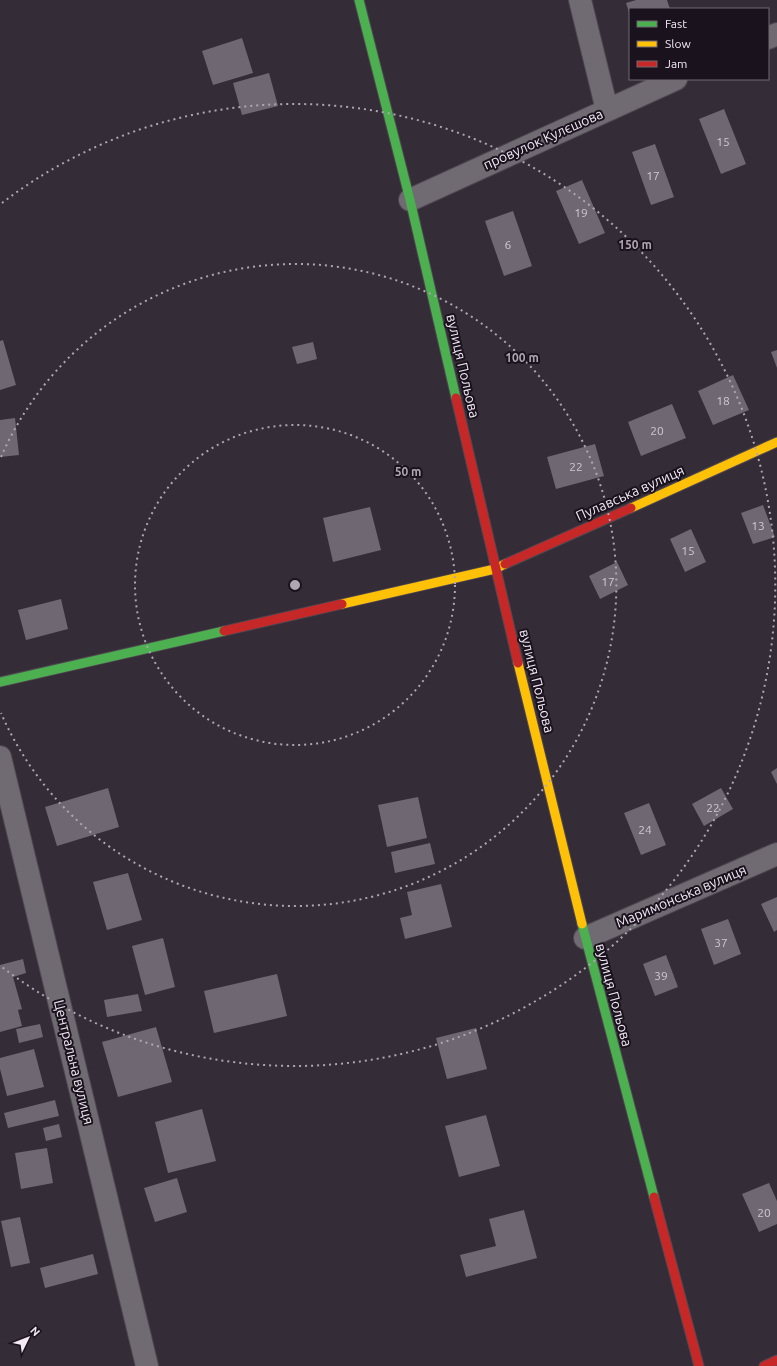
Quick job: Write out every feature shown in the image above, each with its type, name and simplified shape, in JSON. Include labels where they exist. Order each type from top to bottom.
[{"type":"street","name":"вулиця Польова","points":[[359,0],[410,200],[495,569],[584,938],[699,1366]]},
{"type":"street","points":[[580,0],[607,110]]},
{"type":"street","name":"провулок Кулєшова","points":[[410,200],[674,80]]},
{"type":"street","name":"Пулавська вулиця","points":[[0,682],[495,569],[777,442]]},
{"type":"street","name":"Центральна вулиця","points":[[0,757],[147,1366]]},
{"type":"street","name":"Маримонська вулиця","points":[[584,938],[777,854]]},
{"type":"street","points":[[764,1366],[777,1360]]},
{"type":"building","points":[[636,0],[667,0],[670,8],[629,8],[629,12],[626,3]]},
{"type":"building","points":[[242,38],[253,73],[213,85],[202,51]]},
{"type":"building","points":[[269,73],[278,106],[242,115],[233,83]]},
{"type":"building","points":[[724,109],[746,164],[721,174],[699,119]]},
{"type":"building","points":[[655,144],[674,197],[651,205],[632,152]]},
{"type":"building","points":[[582,180],[605,233],[579,244],[556,191]]},
{"type":"building","points":[[513,211],[532,266],[504,276],[485,221]]},
{"type":"building","points":[[3,340],[16,385],[0,390],[0,341]]},
{"type":"building","points":[[313,342],[317,359],[297,364],[292,347]]},
{"type":"building","points":[[777,350],[777,368],[771,352]]},
{"type":"building","points":[[733,375],[749,410],[713,425],[698,391]]},
{"type":"building","points":[[672,404],[686,438],[641,456],[628,422]]},
{"type":"building","points":[[15,418],[19,455],[0,457],[0,420]]},
{"type":"building","points":[[595,444],[604,476],[556,489],[547,457]]},
{"type":"building","points":[[763,505],[775,537],[753,544],[741,513]]},
{"type":"building","points":[[370,507],[381,550],[333,562],[323,518]]},
{"type":"building","points":[[691,529],[706,562],[685,572],[670,539]]},
{"type":"building","points":[[617,562],[628,585],[600,599],[589,576]]},
{"type":"building","points":[[61,599],[68,629],[26,640],[18,610]]},
{"type":"building","points":[[777,768],[777,784],[771,772]]},
{"type":"building","points":[[108,788],[119,827],[57,846],[45,807]]},
{"type":"building","points":[[721,788],[733,809],[704,826],[692,804]]},
{"type":"building","points":[[418,797],[427,838],[387,847],[378,805]]},
{"type":"building","points":[[649,803],[666,845],[641,855],[624,813]]},
{"type":"building","points":[[430,843],[435,864],[395,873],[391,852]]},
{"type":"building","points":[[128,873],[142,920],[107,930],[93,882]]},
{"type":"building","points":[[441,884],[452,927],[405,939],[400,918],[412,915],[407,892]]},
{"type":"building","points":[[777,897],[777,930],[774,932],[761,904]]},
{"type":"building","points":[[728,919],[741,954],[714,965],[701,929]]},
{"type":"building","points":[[163,938],[175,987],[145,995],[132,946]]},
{"type":"building","points":[[666,955],[678,987],[655,996],[643,964]]},
{"type":"building","points":[[23,959],[26,973],[13,977],[22,1009],[18,1010],[22,1026],[0,1032],[0,965]]},
{"type":"building","points":[[277,974],[287,1016],[214,1033],[204,991]]},
{"type":"building","points":[[138,994],[142,1011],[107,1017],[104,1000]]},
{"type":"building","points":[[40,1024],[43,1037],[19,1043],[16,1029]]},
{"type":"building","points":[[156,1027],[172,1082],[118,1097],[102,1042]]},
{"type":"building","points":[[476,1028],[487,1069],[447,1079],[436,1038]]},
{"type":"building","points":[[34,1049],[44,1087],[7,1096],[0,1069],[0,1058]]},
{"type":"building","points":[[55,1100],[59,1116],[8,1128],[4,1113]]},
{"type":"building","points":[[202,1109],[216,1161],[168,1173],[155,1122]]},
{"type":"building","points":[[486,1115],[500,1166],[459,1177],[445,1126]]},
{"type":"building","points":[[59,1124],[62,1137],[46,1141],[43,1128]]},
{"type":"building","points":[[47,1148],[53,1183],[21,1189],[15,1153]]},
{"type":"building","points":[[177,1178],[187,1212],[155,1222],[144,1188]]},
{"type":"building","points":[[769,1183],[777,1201],[777,1224],[759,1232],[742,1194]]},
{"type":"building","points":[[524,1210],[537,1258],[466,1277],[460,1255],[496,1246],[489,1219]]},
{"type":"building","points":[[20,1217],[30,1263],[11,1267],[1,1221]]},
{"type":"building","points":[[93,1254],[98,1274],[45,1288],[40,1268]]},
{"type":"traffic: fast","points":[[359,0],[410,200],[456,398]]},
{"type":"traffic: fast","points":[[0,682],[224,631]]},
{"type":"traffic: fast","points":[[582,924],[654,1197]]},
{"type":"traffic: slow","points":[[631,508],[777,442]]},
{"type":"traffic: slow","points":[[342,604],[495,569],[505,564]]},
{"type":"traffic: slow","points":[[518,663],[582,924]]},
{"type":"traffic: jam","points":[[456,398],[518,663]]},
{"type":"traffic: jam","points":[[505,564],[631,508]]},
{"type":"traffic: jam","points":[[224,631],[342,604]]},
{"type":"traffic: jam","points":[[654,1197],[699,1366]]},
{"type":"traffic: jam","points":[[764,1366],[777,1360]]}]
